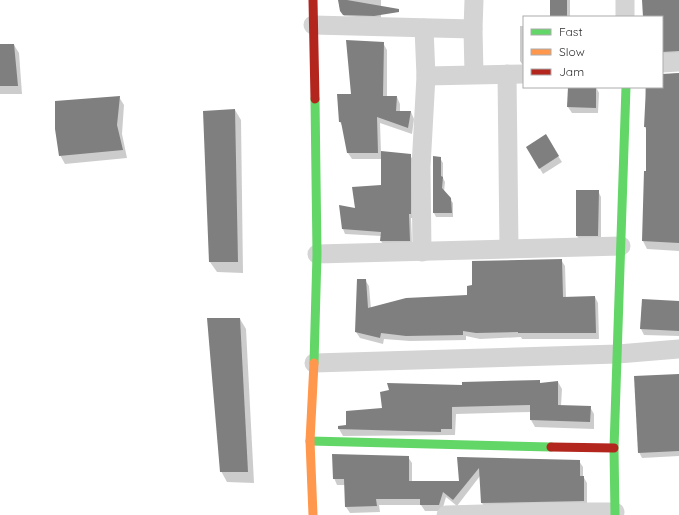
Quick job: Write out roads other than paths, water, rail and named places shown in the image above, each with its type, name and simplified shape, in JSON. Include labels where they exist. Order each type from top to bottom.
[{"type":"street","points":[[313,0],[317,254],[310,440],[313,515]]},
{"type":"street","points":[[474,0],[474,74]]},
{"type":"street","points":[[625,0],[625,16]]},
{"type":"street","points":[[313,25],[473,30]]},
{"type":"street","points":[[422,252],[421,168],[426,76],[424,28]]},
{"type":"street","points":[[663,63],[679,62]]},
{"type":"street","points":[[426,76],[515,74],[509,248]]},
{"type":"street","points":[[446,515],[549,513],[615,514],[614,448],[626,88]]},
{"type":"street","points":[[317,254],[621,246]]},
{"type":"street","points":[[314,364],[618,354],[679,349]]},
{"type":"street","points":[[310,440],[614,448]]}]
